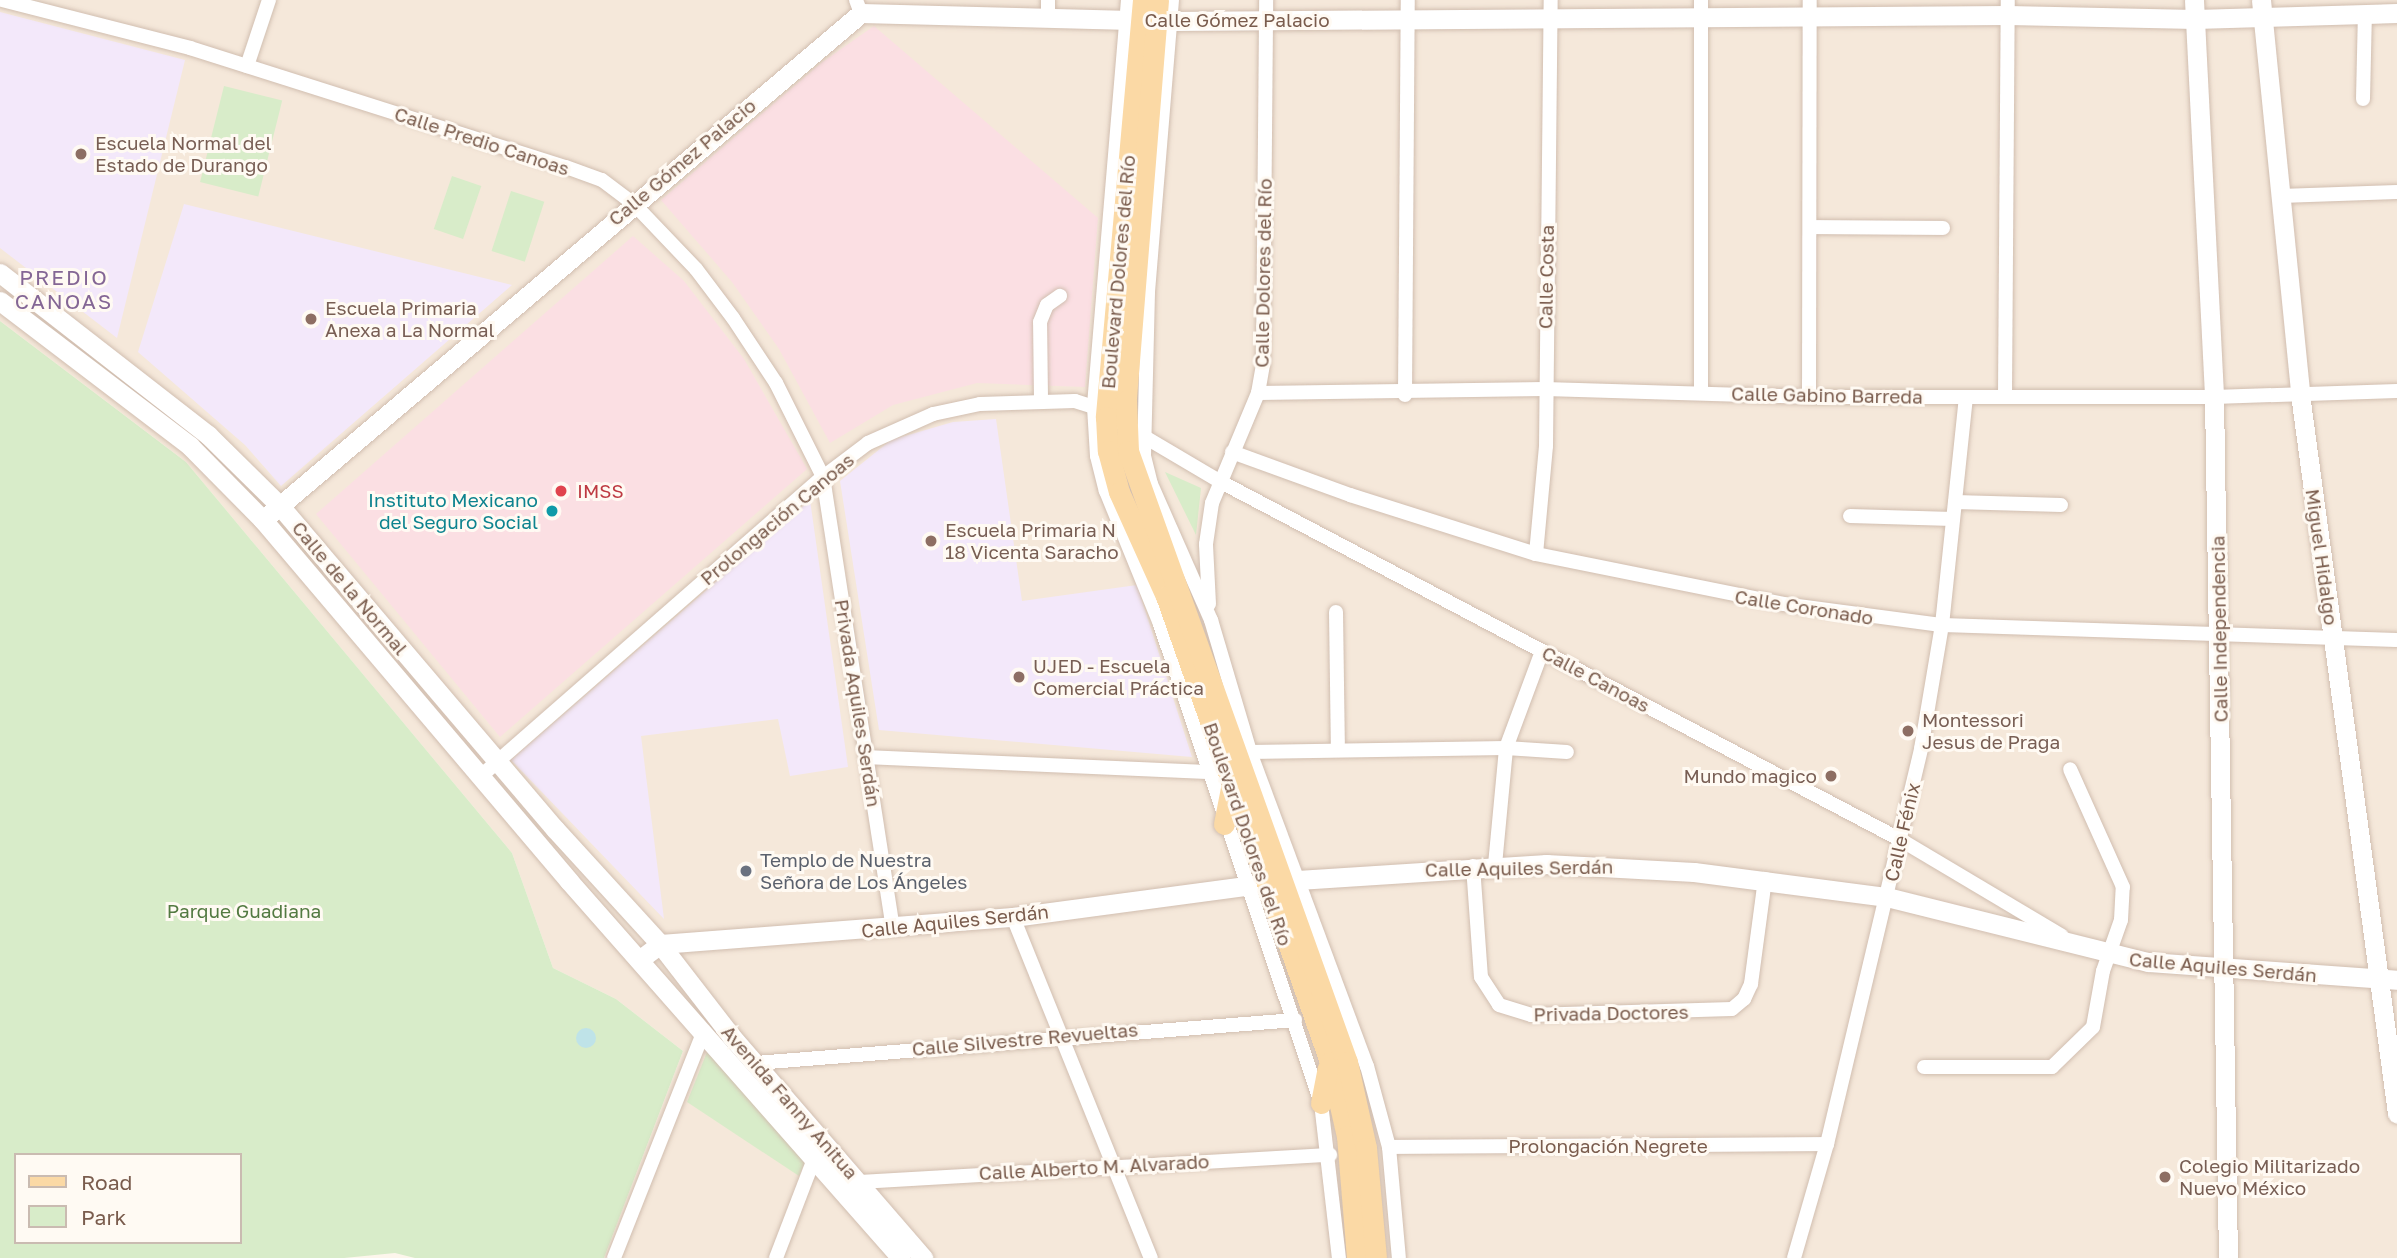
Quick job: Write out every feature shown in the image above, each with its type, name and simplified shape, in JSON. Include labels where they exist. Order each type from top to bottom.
[{"type":"main road","name":"Boulevard Dolores del Río","points":[[1146,12],[1100,412],[1119,492],[1155,567],[1231,785],[1347,1062],[1359,1109],[1376,1258]]},
{"type":"main road","name":"Boulevard Dolores del Río","points":[[1146,12],[1134,431],[1143,502],[1192,621],[1330,1062],[1347,1136],[1357,1258]]},
{"type":"main road","points":[[1119,492],[1124,533]]},
{"type":"main road","points":[[1224,824],[1231,785]]},
{"type":"main road","points":[[1321,1103],[1330,1062]]},
{"type":"street","name":"Calle Predio Canoas","points":[[2,0],[247,66],[602,180],[633,203],[696,269],[733,318],[776,383],[823,477]]},
{"type":"street","points":[[247,66],[269,0]]},
{"type":"street","points":[[1146,12],[1172,0]]},
{"type":"street","name":"Calle Dolores del Río","points":[[1211,620],[1206,544],[1219,481],[1258,393],[1265,319],[1266,0]]},
{"type":"street","name":"Calle Gómez Palacio","points":[[264,520],[858,7],[1146,12],[1266,21],[1408,9],[2008,7],[2397,13]]},
{"type":"street","points":[[2005,395],[2008,7]]},
{"type":"street","points":[[1701,8],[1701,393]]},
{"type":"street","points":[[1405,395],[1408,9]]},
{"type":"street","name":"Calle Costa","points":[[1536,554],[1545,389],[1551,9]]},
{"type":"street","points":[[1809,397],[1810,9]]},
{"type":"street","name":"Miguel Hidalgo","points":[[2262,9],[2300,394],[2333,638],[2388,980],[2397,1113]]},
{"type":"street","name":"Calle Independencia","points":[[2195,10],[2214,397],[2228,1258]]},
{"type":"street","points":[[2362,99],[2365,14]]},
{"type":"street","points":[[2280,196],[2397,192]]},
{"type":"street","points":[[1810,227],[1943,228]]},
{"type":"street","name":"Calle de la Normal","points":[[0,273],[208,435],[280,506],[498,761],[660,944]]},
{"type":"street","points":[[1041,399],[1040,321],[1047,305],[1060,296]]},
{"type":"street","name":"Calle de la Normal","points":[[0,301],[180,438],[264,520],[639,960]]},
{"type":"street","name":"Calle Gabino Barreda","points":[[1258,393],[1405,395],[1545,389],[1809,397],[2214,397],[2397,391]]},
{"type":"street","name":"Calle Fénix","points":[[1794,1258],[1827,1144],[1900,840],[1942,625],[1966,397]]},
{"type":"street","name":"Prolongación Canoas","points":[[481,776],[823,477],[894,428],[933,414],[980,404],[1041,399],[1100,412]]},
{"type":"street","points":[[1100,412],[1100,472],[1160,624],[1224,824],[1273,882],[1367,1066],[1389,1147],[1399,1258]]},
{"type":"street","name":"Calle Canoas","points":[[1100,412],[1219,481],[1900,840],[2082,948]]},
{"type":"street","points":[[1134,431],[1146,471],[1211,620],[1250,752],[1295,1020],[1321,1103],[1330,1155],[1339,1258]]},
{"type":"street","name":"Calle Coronado","points":[[1232,452],[1362,499],[1536,554],[1713,592],[1942,625],[2397,640]]},
{"type":"street","name":"Privada Aquiles Serdán","points":[[823,477],[893,929]]},
{"type":"street","points":[[1955,502],[2061,505]]},
{"type":"street","points":[[1850,516],[1953,519]]},
{"type":"street","points":[[1336,612],[1338,749]]},
{"type":"street","points":[[1495,865],[1506,748],[1542,651]]},
{"type":"street","points":[[1250,752],[1506,748],[1567,751]]},
{"type":"street","points":[[866,757],[1206,772]]},
{"type":"street","points":[[1924,1067],[2043,1068],[2058,1064],[2092,1027],[2108,955],[2120,920],[2123,887],[2070,769]]},
{"type":"street","name":"Calle Aquiles Serdán","points":[[660,944],[893,929],[1013,917],[1273,882],[1473,866],[1650,867],[1765,879],[1887,897],[2108,955],[2225,970],[2388,980]]},
{"type":"street","name":"Privada Doctores","points":[[1473,866],[1481,977],[1499,1006],[1531,1015],[1732,1009],[1744,999],[1751,984],[1765,879]]},
{"type":"street","points":[[1013,917],[1151,1258]]},
{"type":"street","points":[[639,960],[660,944]]},
{"type":"street","name":"Avenida Fanny Anitua","points":[[660,944],[731,1036],[756,1063],[901,1258]]},
{"type":"street","name":"Avenida Fanny Anitua","points":[[639,960],[818,1148],[858,1182],[923,1258]]},
{"type":"street","name":"Calle Silvestre Revueltas","points":[[756,1063],[1062,1035],[1295,1020]]},
{"type":"street","points":[[614,1258],[704,1031],[719,1029],[731,1036]]},
{"type":"street","name":"Prolongación Negrete","points":[[1389,1147],[1827,1144]]},
{"type":"street","points":[[776,1258],[818,1148]]},
{"type":"street","name":"Calle Alberto M. Alvarado","points":[[858,1182],[1114,1164],[1330,1155]]},
{"type":"shaded area","points":[[0,0],[2397,0],[2397,1258],[604,1258],[683,1051],[616,999],[553,968],[512,853],[186,462],[0,321]]},
{"type":"shaded area","name":"Escuela Normal del Estado de Durango","points":[[0,12],[185,60],[117,338],[0,248]]},
{"type":"shaded area","points":[[874,26],[1098,218],[1085,387],[977,383],[893,405],[830,443],[779,349],[732,282],[661,200],[821,63]]},
{"type":"shaded area","name":"Escuela Primaria Anexa a La Normal","points":[[184,204],[512,285],[281,486],[245,445],[138,352]]},
{"type":"shaded area","name":"IMSS","points":[[633,236],[684,281],[744,359],[807,469],[500,737],[316,514]]},
{"type":"shaded area","points":[[996,419],[1022,601],[1137,585],[1192,757],[879,730],[840,481],[891,440],[953,422]]},
{"type":"shaded area","points":[[810,500],[848,767],[790,776],[778,719],[641,736],[664,919],[511,760]]},
{"type":"green space","points":[[224,86],[282,101],[258,197],[200,182]]},
{"type":"green space","points":[[452,176],[481,186],[463,239],[434,229]]},
{"type":"green space","points":[[511,191],[544,202],[525,262],[492,251]]},
{"type":"green space","name":"Parque Guadiana","points":[[0,321],[186,462],[512,853],[553,968],[616,999],[683,1051],[604,1258],[415,1258],[395,1253],[344,1258],[0,1258]]},
{"type":"green space","points":[[1165,472],[1201,488],[1196,535]]},
{"type":"green space","points":[[707,1052],[807,1157],[799,1176],[687,1102]]},
{"type":"water","points":[[586,1028],[593,1031],[596,1038],[593,1045],[586,1048],[579,1045],[576,1038],[579,1031]]},
{"type":"place","name":"Escuela Normal del Estado de Durango","points":[[81,154]]},
{"type":"place","name":"Escuela Primaria Anexa a La Normal","points":[[311,319]]},
{"type":"place","name":"IMSS","points":[[561,491]]},
{"type":"place","name":"Instituto Mexicano del Seguro Social","points":[[552,511]]},
{"type":"place","name":"Escuela Primaria N 18 Vicenta Saracho","points":[[931,541]]},
{"type":"place","name":"UJED - Escuela Comercial Práctica","points":[[1019,677]]},
{"type":"place","name":"Montessori Jesus de Praga","points":[[1908,731]]},
{"type":"place","name":"Mundo magico","points":[[1831,776]]},
{"type":"place","name":"Templo de Nuestra Señora de Los Ángeles","points":[[746,871]]},
{"type":"place","name":"Colegio Militarizado Nuevo México","points":[[2165,1177]]},
{"type":"district","name":"PREDIO CANOAS","points":[[64,289]]}]
